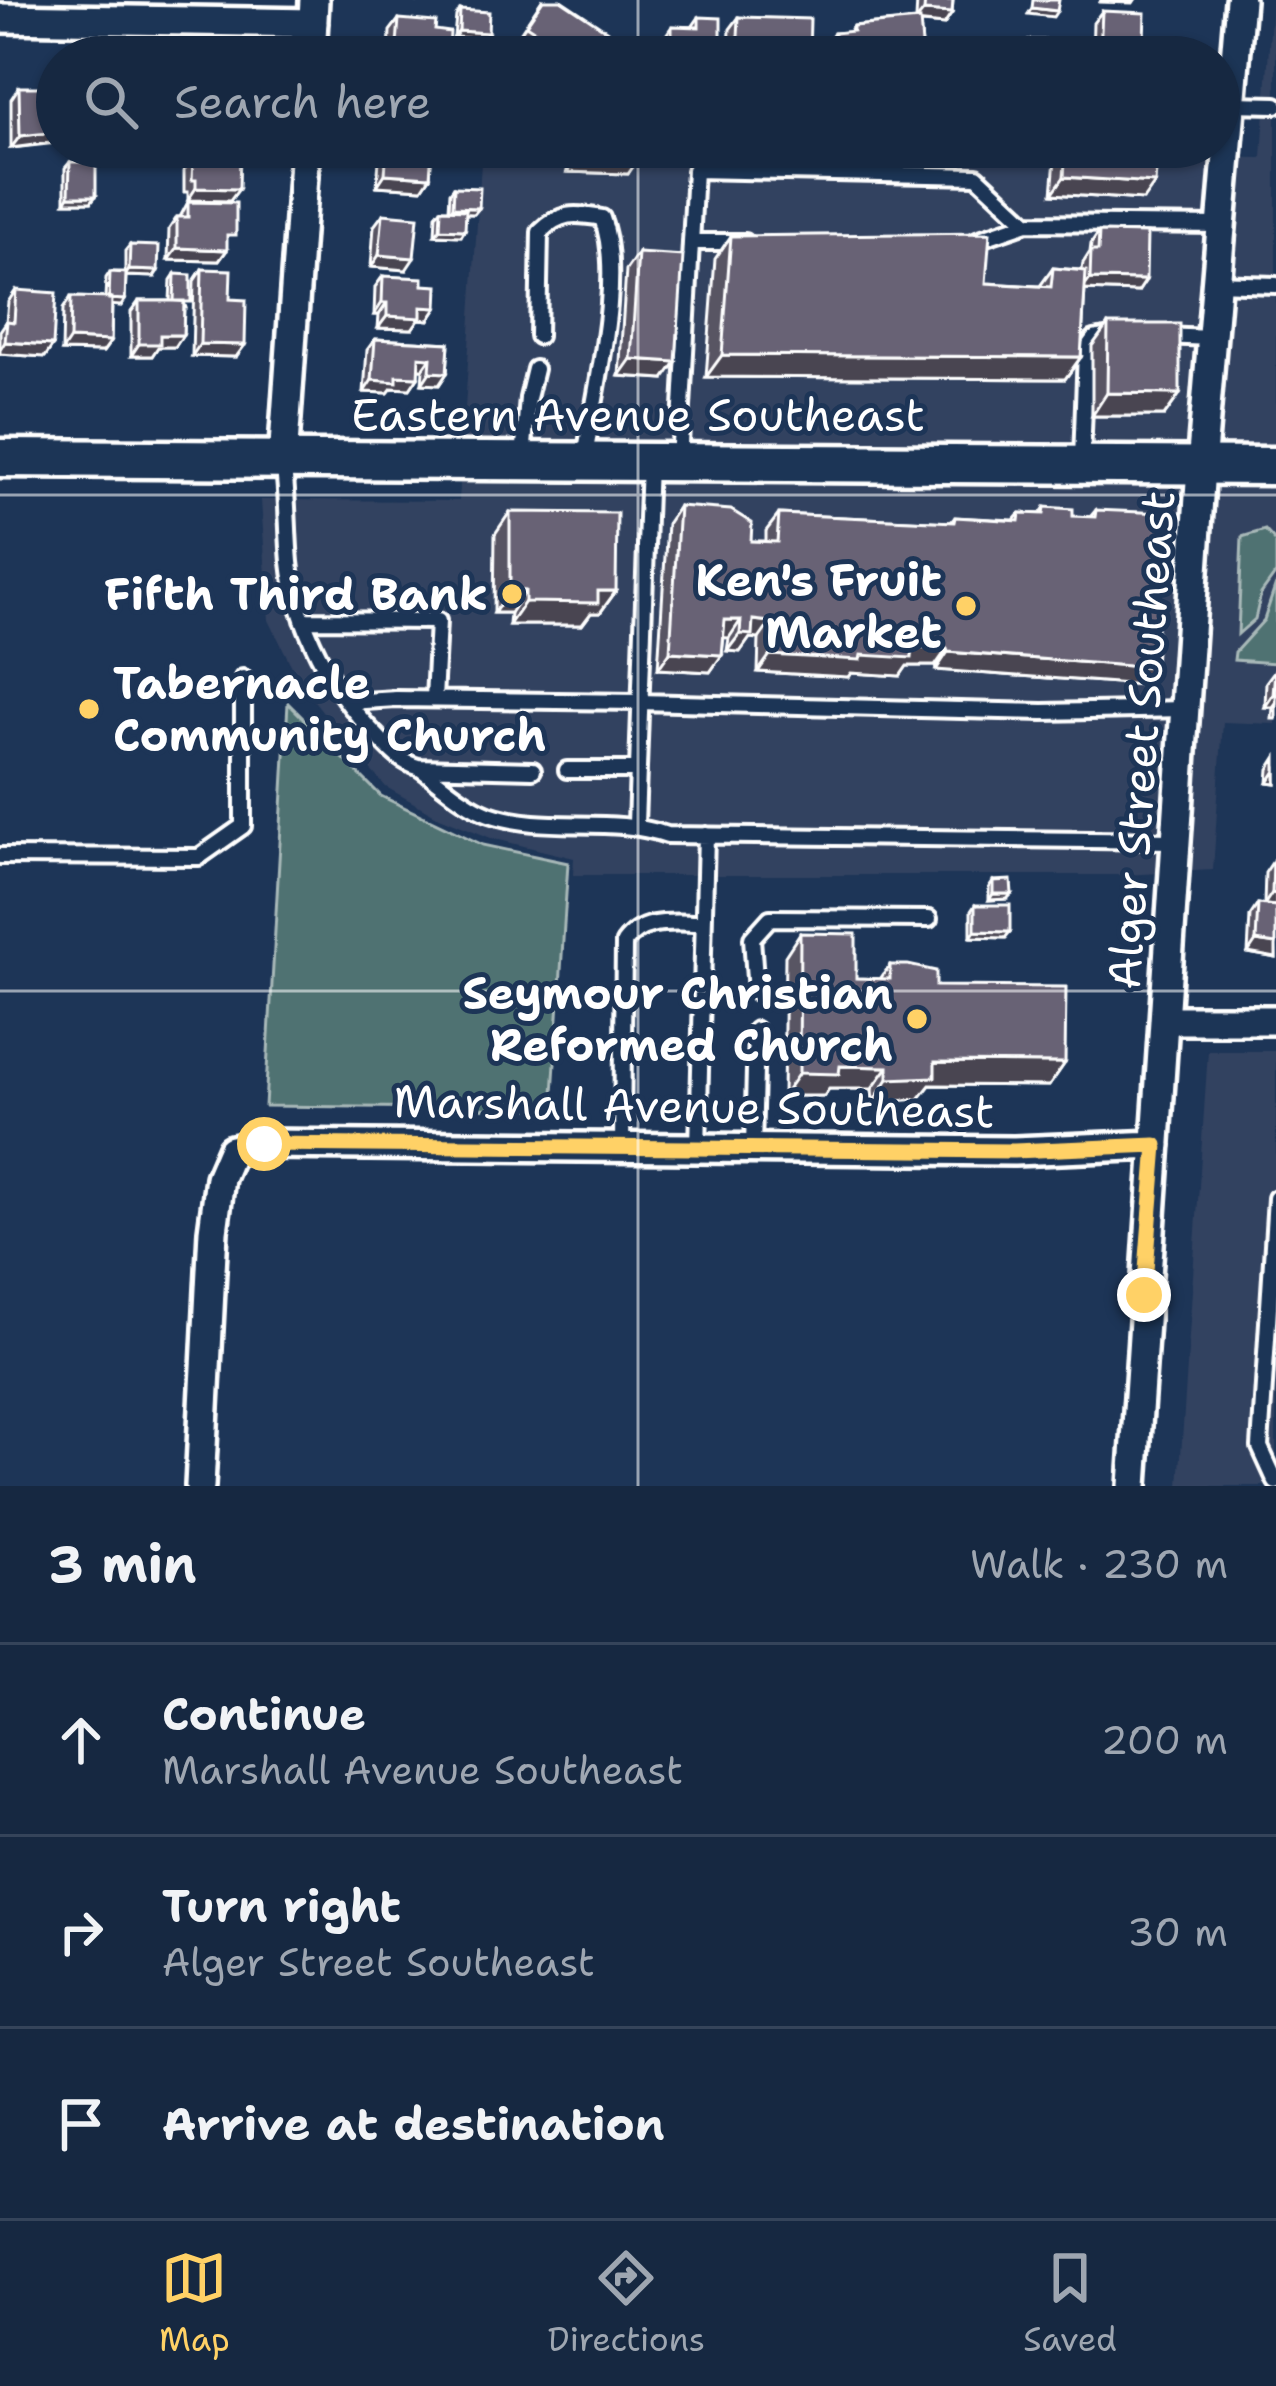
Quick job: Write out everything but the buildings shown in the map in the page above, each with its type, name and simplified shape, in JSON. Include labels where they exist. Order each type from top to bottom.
[{"type":"main road","name":"Eastern Avenue Southeast","points":[[0,458],[1276,466]]},
{"type":"street","name":"Alger Street Southeast","points":[[1237,36],[1240,0]]},
{"type":"street","points":[[0,18],[314,11]]},
{"type":"street","points":[[283,461],[304,168]]},
{"type":"street","name":"Alger Street Southeast","points":[[1133,1486],[1201,467],[1226,168]]},
{"type":"street","points":[[1164,1020],[1276,1020]]},
{"type":"street","name":"Marshall Avenue Southeast","points":[[200,1486],[213,1231],[220,1178],[232,1150],[264,1144],[1014,1151],[1156,1145]]},
{"type":"lane","points":[[1240,104],[1276,105]]},
{"type":"lane","points":[[636,824],[639,702],[692,242],[695,170],[977,176],[1027,223]]},
{"type":"lane","points":[[538,336],[540,232],[556,216],[578,213],[602,218],[611,242],[601,370],[584,463]]},
{"type":"lane","points":[[969,243],[1027,223],[1221,225]]},
{"type":"lane","points":[[692,242],[761,242]]},
{"type":"lane","points":[[1215,283],[1276,285]]},
{"type":"lane","points":[[1082,466],[1086,350],[1101,337],[1130,335]]},
{"type":"lane","points":[[1152,336],[1211,338]]},
{"type":"lane","points":[[523,462],[535,368]]},
{"type":"lane","points":[[283,461],[289,495],[290,565],[303,620],[359,718],[405,764],[533,770]]},
{"type":"lane","points":[[303,620],[438,621],[434,699]]},
{"type":"lane","points":[[0,856],[199,857],[243,826],[243,678]]},
{"type":"lane","points":[[349,702],[434,699],[1043,712],[1185,709]]},
{"type":"lane","points":[[418,766],[484,813],[523,823],[636,824],[667,835],[1176,841]]},
{"type":"lane","points":[[567,770],[638,770]]},
{"type":"lane","points":[[698,1148],[706,835]]},
{"type":"lane","points":[[756,992],[752,938],[770,917],[929,919]]},
{"type":"lane","points":[[622,1147],[624,943],[633,931],[655,922],[702,923]]},
{"type":"lane","points":[[753,1148],[756,1030]]},
{"type":"lane","points":[[1276,1198],[1260,1447],[1276,1482]]},
{"type":"shaded area","points":[[1272,0],[1276,0],[1276,724],[1223,722],[1213,870],[1125,875],[573,875],[574,858],[491,838],[437,816],[386,787],[299,681],[269,620],[261,500],[459,501],[481,168],[1240,168],[1240,158],[1262,158]]},
{"type":"shaded area","points":[[1208,1051],[1276,1051],[1276,1486],[1179,1486]]},
{"type":"green space","points":[[1265,530],[1276,542],[1276,573],[1261,594],[1255,619],[1238,634],[1242,537]]},
{"type":"green space","points":[[1276,584],[1276,663],[1234,660],[1235,652],[1264,620]]},
{"type":"green space","points":[[288,703],[381,796],[483,845],[568,863],[552,1109],[265,1106]]},
{"type":"place","name":"Fifth Third Bank","points":[[512,594]]},
{"type":"place","name":"Ken's Fruit Market","points":[[966,606]]},
{"type":"place","name":"Tabernacle Community Church","points":[[89,709]]},
{"type":"place","name":"Seymour Christian Reformed Church","points":[[917,1019]]},
{"type":"route","points":[[264,1144],[1014,1151],[1156,1145],[1144,1295]]}]
